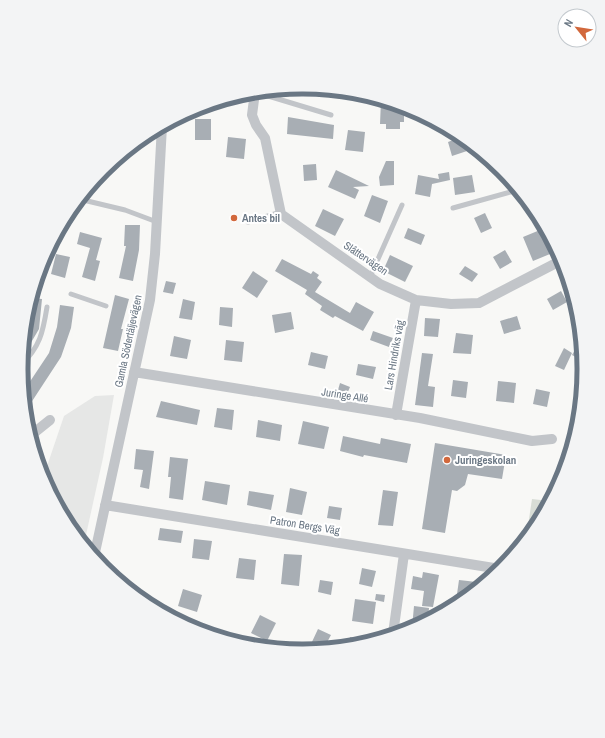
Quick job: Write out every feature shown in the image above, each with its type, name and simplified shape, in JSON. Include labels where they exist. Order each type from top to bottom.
[{"type":"street","points":[[254,99],[252,115],[256,125],[265,138],[281,212]]},
{"type":"street","name":"Gamla Södertäljevägen","points":[[96,549],[150,300],[155,254],[162,133]]},
{"type":"street","name":"Slåttervägen","points":[[281,212],[290,221],[380,284],[416,300],[451,304],[480,302],[556,263]]},
{"type":"street","name":"Lars Hindriks väg","points":[[396,415],[416,300]]},
{"type":"street","name":"Juringe Allé","points":[[134,372],[420,418],[532,441],[552,439]]},
{"type":"street","points":[[35,432],[50,420]]},
{"type":"street","name":"Patron Bergs Väg","points":[[105,505],[492,568]]},
{"type":"street","points":[[394,628],[404,554]]},
{"type":"lane","points":[[270,97],[331,115]]},
{"type":"lane","points":[[453,208],[512,192]]},
{"type":"lane","points":[[85,201],[125,210],[157,222]]},
{"type":"lane","points":[[370,277],[402,205]]},
{"type":"lane","points":[[248,222],[281,212]]},
{"type":"lane","points":[[71,294],[106,306]]},
{"type":"lane","points":[[29,357],[35,351],[44,325],[47,307]]},
{"type":"shaded area","points":[[114,395],[103,458],[86,537],[74,522],[56,490],[47,467],[64,416],[95,396]]},
{"type":"shaded area","points":[[532,499],[543,500],[531,522],[528,526]]},
{"type":"building","points":[[381,106],[404,114],[404,122],[400,122],[400,129],[386,129],[386,124],[380,124]]},
{"type":"building","points":[[288,117],[334,125],[333,139],[287,134]]},
{"type":"building","points":[[195,119],[211,119],[211,140],[195,140]]},
{"type":"building","points":[[348,130],[365,132],[363,152],[345,150]]},
{"type":"building","points":[[228,137],[246,139],[244,159],[226,157]]},
{"type":"building","points":[[453,140],[466,148],[467,151],[452,156],[448,142]]},
{"type":"building","points":[[386,161],[394,161],[394,185],[380,186],[379,177]]},
{"type":"building","points":[[316,164],[317,180],[304,181],[303,165]]},
{"type":"building","points":[[336,170],[369,186],[353,187],[359,190],[355,199],[328,187]]},
{"type":"building","points":[[449,172],[450,180],[432,184],[430,197],[415,194],[418,175],[439,179],[438,174]]},
{"type":"building","points":[[472,175],[475,192],[455,195],[453,178]]},
{"type":"building","points":[[372,195],[388,201],[380,223],[364,216]]},
{"type":"building","points":[[323,209],[344,219],[335,236],[315,226]]},
{"type":"building","points":[[485,213],[492,228],[481,233],[474,218]]},
{"type":"building","points":[[125,225],[140,225],[139,250],[133,281],[119,278],[126,246],[124,246]]},
{"type":"building","points":[[408,228],[425,235],[421,245],[404,238]]},
{"type":"building","points":[[539,230],[550,254],[533,261],[523,237]]},
{"type":"building","points":[[80,232],[102,238],[96,260],[100,261],[95,281],[82,277],[90,248],[77,244]]},
{"type":"building","points":[[505,250],[512,262],[500,269],[493,257]]},
{"type":"building","points":[[56,254],[70,257],[65,278],[51,274]]},
{"type":"building","points":[[390,255],[413,266],[405,282],[383,271]]},
{"type":"building","points":[[282,259],[311,274],[313,271],[319,275],[317,278],[322,282],[315,292],[350,313],[356,302],[374,312],[363,331],[335,316],[333,318],[320,310],[322,306],[305,294],[307,290],[275,271]]},
{"type":"building","points":[[465,266],[478,274],[472,282],[459,274]]},
{"type":"building","points":[[253,271],[268,281],[257,298],[242,288]]},
{"type":"building","points":[[166,281],[176,283],[173,294],[163,292]]},
{"type":"building","points":[[561,291],[567,302],[553,310],[547,299]]},
{"type":"building","points":[[115,295],[129,299],[121,329],[123,329],[118,351],[103,348]]},
{"type":"building","points":[[37,299],[42,299],[39,329],[29,346],[30,333]]},
{"type":"building","points":[[183,299],[195,302],[192,320],[179,318]]},
{"type":"building","points":[[60,305],[74,307],[71,328],[61,357],[30,404],[29,383],[49,353],[57,327]]},
{"type":"building","points":[[220,307],[233,308],[232,327],[219,325]]},
{"type":"building","points":[[291,312],[294,329],[275,333],[272,315]]},
{"type":"building","points":[[517,316],[521,329],[504,334],[500,321]]},
{"type":"building","points":[[425,318],[440,319],[438,337],[424,336]]},
{"type":"building","points":[[373,331],[393,338],[389,347],[370,340]]},
{"type":"building","points":[[456,333],[473,335],[471,354],[453,353]]},
{"type":"building","points":[[174,336],[191,340],[187,359],[170,356]]},
{"type":"building","points":[[226,340],[244,342],[242,362],[224,360]]},
{"type":"building","points":[[564,348],[572,353],[564,370],[555,366]]},
{"type":"building","points":[[576,348],[576,357],[572,355]]},
{"type":"building","points":[[311,352],[328,356],[325,369],[308,365]]},
{"type":"building","points":[[422,353],[433,354],[428,386],[435,387],[433,407],[415,405]]},
{"type":"building","points":[[358,364],[376,367],[373,379],[356,375]]},
{"type":"building","points":[[453,380],[468,382],[466,398],[451,396]]},
{"type":"building","points":[[498,381],[516,383],[514,403],[496,401]]},
{"type":"building","points":[[340,383],[350,387],[347,394],[338,390]]},
{"type":"building","points":[[536,389],[550,392],[547,407],[533,404]]},
{"type":"building","points":[[161,401],[200,410],[197,425],[156,417]]},
{"type":"building","points":[[217,408],[234,410],[232,430],[214,427]]},
{"type":"building","points":[[258,420],[282,425],[280,441],[256,437]]},
{"type":"building","points":[[303,421],[329,427],[324,449],[298,444]]},
{"type":"building","points":[[343,436],[380,444],[381,438],[411,444],[407,463],[364,455],[363,457],[340,451]]},
{"type":"building","points":[[435,443],[506,455],[502,479],[468,474],[465,485],[457,491],[452,490],[445,533],[422,529]]},
{"type":"building","points":[[136,449],[154,451],[149,489],[140,487],[143,470],[134,469]]},
{"type":"building","points":[[170,457],[188,459],[183,500],[169,498],[171,477],[168,477]]},
{"type":"building","points":[[205,481],[230,485],[227,505],[202,500]]},
{"type":"building","points":[[290,488],[307,492],[302,515],[286,512]]},
{"type":"building","points":[[383,490],[398,492],[393,526],[378,525]]},
{"type":"building","points":[[249,491],[274,495],[271,510],[247,505]]},
{"type":"building","points":[[329,506],[342,508],[340,520],[327,518]]},
{"type":"building","points":[[160,528],[183,531],[181,543],[158,540]]},
{"type":"building","points":[[194,539],[212,541],[209,560],[192,558]]},
{"type":"building","points":[[284,554],[302,555],[299,586],[281,584]]},
{"type":"building","points":[[239,558],[256,560],[254,580],[236,578]]},
{"type":"building","points":[[362,568],[376,571],[372,587],[359,584]]},
{"type":"building","points":[[423,572],[439,575],[433,607],[422,606],[424,591],[411,589],[413,576],[422,578]]},
{"type":"building","points":[[320,580],[333,582],[331,595],[318,592]]},
{"type":"building","points":[[459,580],[475,582],[459,594],[457,594]]},
{"type":"building","points":[[183,589],[202,595],[197,612],[178,606]]},
{"type":"building","points":[[376,594],[385,595],[384,602],[375,600]]},
{"type":"building","points":[[355,599],[376,602],[373,624],[352,621]]},
{"type":"building","points":[[414,606],[429,608],[429,613],[413,621]]},
{"type":"building","points":[[260,615],[276,623],[267,641],[251,633]]},
{"type":"building","points":[[318,629],[331,635],[327,642],[311,643]]},
{"type":"place","name":"Antes bil","points":[[234,218]]},
{"type":"place","name":"Juringeskolan","points":[[447,460]]}]
